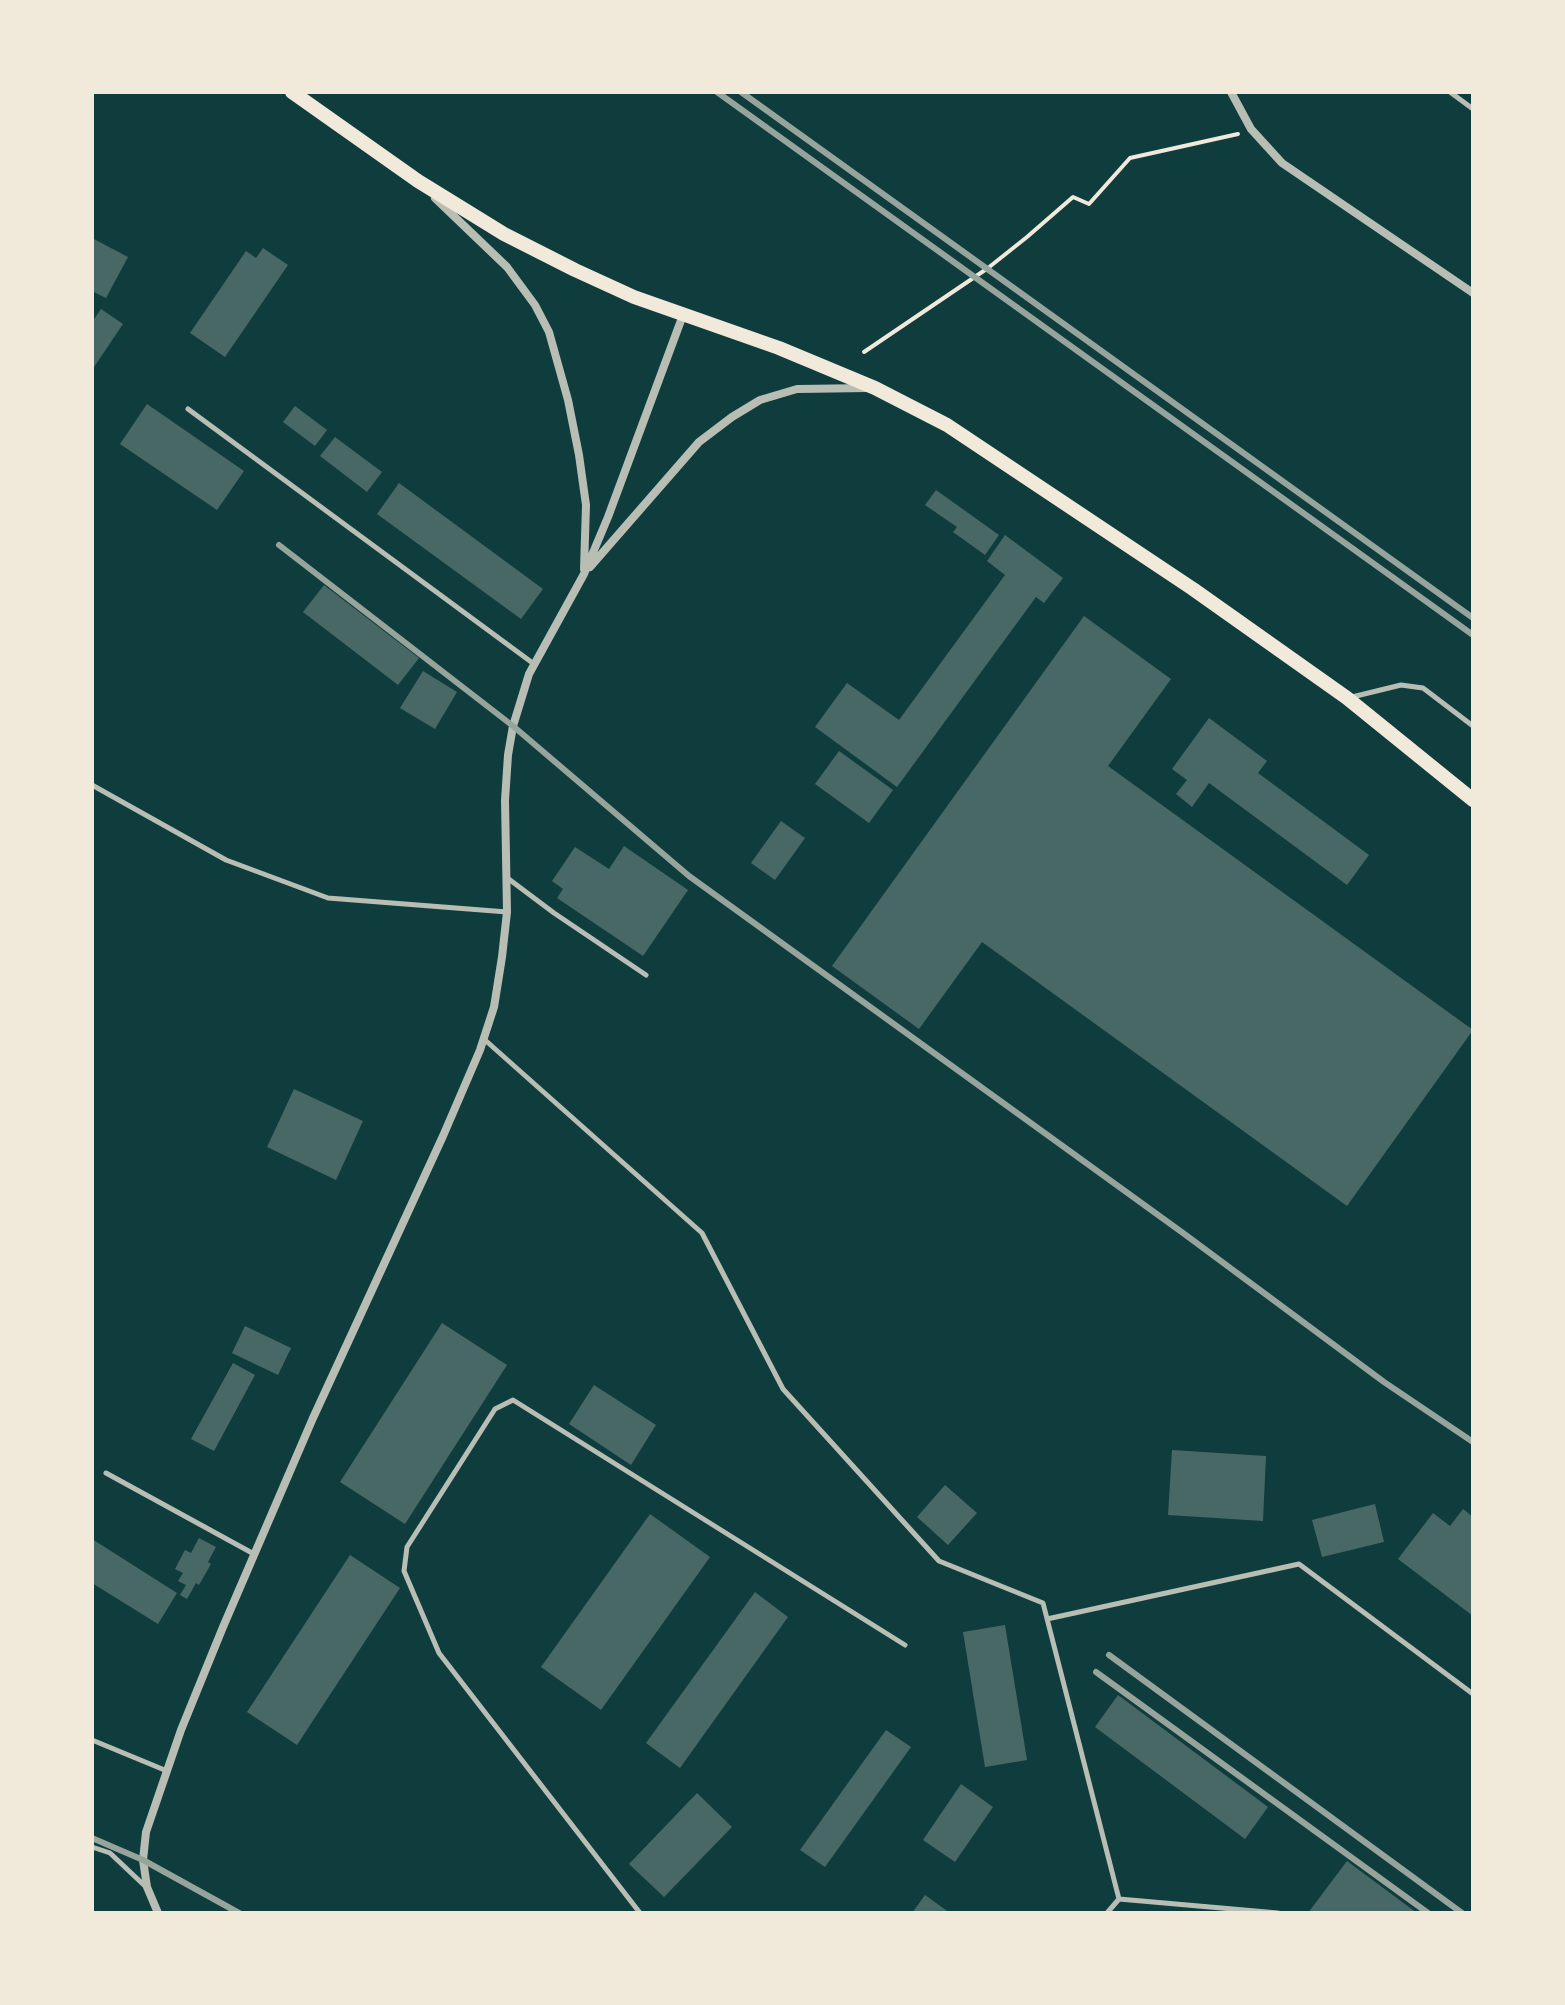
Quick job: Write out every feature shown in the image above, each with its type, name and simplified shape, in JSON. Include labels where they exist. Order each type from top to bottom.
[{"type":"main road","points":[[292,92],[418,181],[504,234],[634,297],[779,348],[875,388],[947,425],[1193,589],[1347,698],[1473,800]]},
{"type":"street","points":[[1231,92],[1251,129],[1282,163],[1473,293]]},
{"type":"street","points":[[418,181],[507,267],[535,305],[549,332],[579,455],[586,505],[584,574]]},
{"type":"street","points":[[158,1913],[147,1887],[143,1860],[146,1832],[181,1730],[254,1554],[443,1136],[494,1007],[507,912],[505,800],[513,726],[529,674],[584,574],[608,517],[683,315]]},
{"type":"street","points":[[584,574],[699,442],[732,417],[760,400],[797,389],[875,388]]},
{"type":"lane","points":[[1450,92],[1473,109]]},
{"type":"lane","points":[[188,409],[534,664]]},
{"type":"lane","points":[[1347,698],[1401,685],[1423,688],[1473,726]]},
{"type":"lane","points":[[92,785],[226,860],[328,898],[507,912]]},
{"type":"lane","points":[[506,877],[646,975]]},
{"type":"lane","points":[[483,1038],[702,1233],[783,1389],[939,1561],[1043,1603],[1119,1899]]},
{"type":"lane","points":[[640,1913],[439,1653],[404,1571],[407,1547],[495,1409],[513,1400],[905,1645]]},
{"type":"lane","points":[[106,1473],[254,1554]]},
{"type":"lane","points":[[1047,1619],[1299,1564],[1473,1694]]},
{"type":"lane","points":[[92,1740],[167,1771]]},
{"type":"lane","points":[[92,1847],[110,1853],[147,1887]]},
{"type":"lane","points":[[1119,1899],[1278,1913]]},
{"type":"lane","points":[[1107,1913],[1119,1899]]},
{"type":"path","points":[[864,352],[988,268],[1073,197],[1089,204],[1130,158],[1232,137],[1251,129]]},
{"type":"building","points":[[92,238],[128,257],[106,298],[92,291]]},
{"type":"building","points":[[263,248],[288,265],[225,357],[190,333],[246,251],[256,258]]},
{"type":"building","points":[[101,309],[123,324],[92,370],[92,322]]},
{"type":"building","points":[[147,404],[244,471],[217,510],[120,444]]},
{"type":"building","points":[[295,406],[327,430],[315,446],[283,422]]},
{"type":"building","points":[[335,437],[382,472],[367,492],[320,456]]},
{"type":"building","points":[[399,483],[543,589],[521,619],[377,514]]},
{"type":"building","points":[[936,490],[999,535],[985,555],[953,532],[957,527],[925,505]]},
{"type":"building","points":[[1005,535],[1063,578],[1044,603],[1036,597],[897,787],[815,727],[847,683],[899,720],[1005,575],[987,561]]},
{"type":"building","points":[[324,585],[419,658],[398,685],[303,612]]},
{"type":"building","points":[[1084,616],[1171,679],[1108,766],[1473,1030],[1347,1206],[982,942],[919,1029],[832,966]]},
{"type":"building","points":[[423,671],[457,692],[435,729],[400,708]]},
{"type":"building","points":[[1209,718],[1267,761],[1258,773],[1369,855],[1347,885],[1209,783],[1192,807],[1176,794],[1187,780],[1172,769]]},
{"type":"building","points":[[839,751],[893,790],[869,823],[815,784]]},
{"type":"building","points":[[781,821],[805,838],[775,880],[751,863]]},
{"type":"building","points":[[624,846],[688,890],[643,956],[557,898],[563,889],[552,881],[575,847],[609,869]]},
{"type":"building","points":[[294,1089],[363,1121],[336,1180],[267,1147]]},
{"type":"building","points":[[442,1323],[507,1365],[405,1524],[340,1482]]},
{"type":"building","points":[[245,1326],[291,1348],[278,1375],[232,1353]]},
{"type":"building","points":[[233,1363],[255,1375],[214,1451],[191,1439]]},
{"type":"building","points":[[594,1385],[656,1425],[631,1465],[569,1424]]},
{"type":"building","points":[[1172,1450],[1266,1456],[1263,1521],[1168,1515]]},
{"type":"building","points":[[945,1485],[977,1513],[948,1545],[917,1517]]},
{"type":"building","points":[[1375,1504],[1384,1542],[1322,1557],[1312,1520]]},
{"type":"building","points":[[1463,1509],[1473,1517],[1473,1616],[1398,1559],[1433,1513],[1450,1526]]},
{"type":"building","points":[[650,1514],[710,1557],[601,1710],[541,1667]]},
{"type":"building","points":[[199,1538],[216,1547],[208,1562],[211,1564],[187,1599],[180,1595],[186,1585],[178,1581],[183,1573],[175,1569],[185,1550],[191,1553]]},
{"type":"building","points":[[92,1539],[177,1593],[158,1624],[92,1583]]},
{"type":"building","points":[[350,1555],[400,1588],[297,1745],[247,1712]]},
{"type":"building","points":[[755,1592],[788,1617],[680,1768],[646,1743]]},
{"type":"building","points":[[1005,1625],[1027,1760],[985,1767],[963,1632]]},
{"type":"building","points":[[1118,1695],[1268,1807],[1245,1839],[1095,1727]]},
{"type":"building","points":[[886,1730],[911,1747],[825,1867],[800,1850]]},
{"type":"building","points":[[961,1784],[993,1807],[955,1862],[923,1840]]},
{"type":"building","points":[[697,1793],[732,1827],[664,1897],[629,1864]]},
{"type":"building","points":[[1347,1861],[1417,1913],[1308,1913]]},
{"type":"building","points":[[925,1895],[950,1913],[912,1913]]},
{"type":"railway","points":[[717,92],[1473,635]]},
{"type":"railway","points":[[741,92],[1473,618]]},
{"type":"railway","points":[[279,545],[513,726],[689,876],[1384,1382],[1473,1442]]},
{"type":"railway","points":[[1109,1655],[1462,1913]]},
{"type":"railway","points":[[1096,1672],[1428,1913]]},
{"type":"railway","points":[[92,1838],[143,1860],[239,1913]]}]
